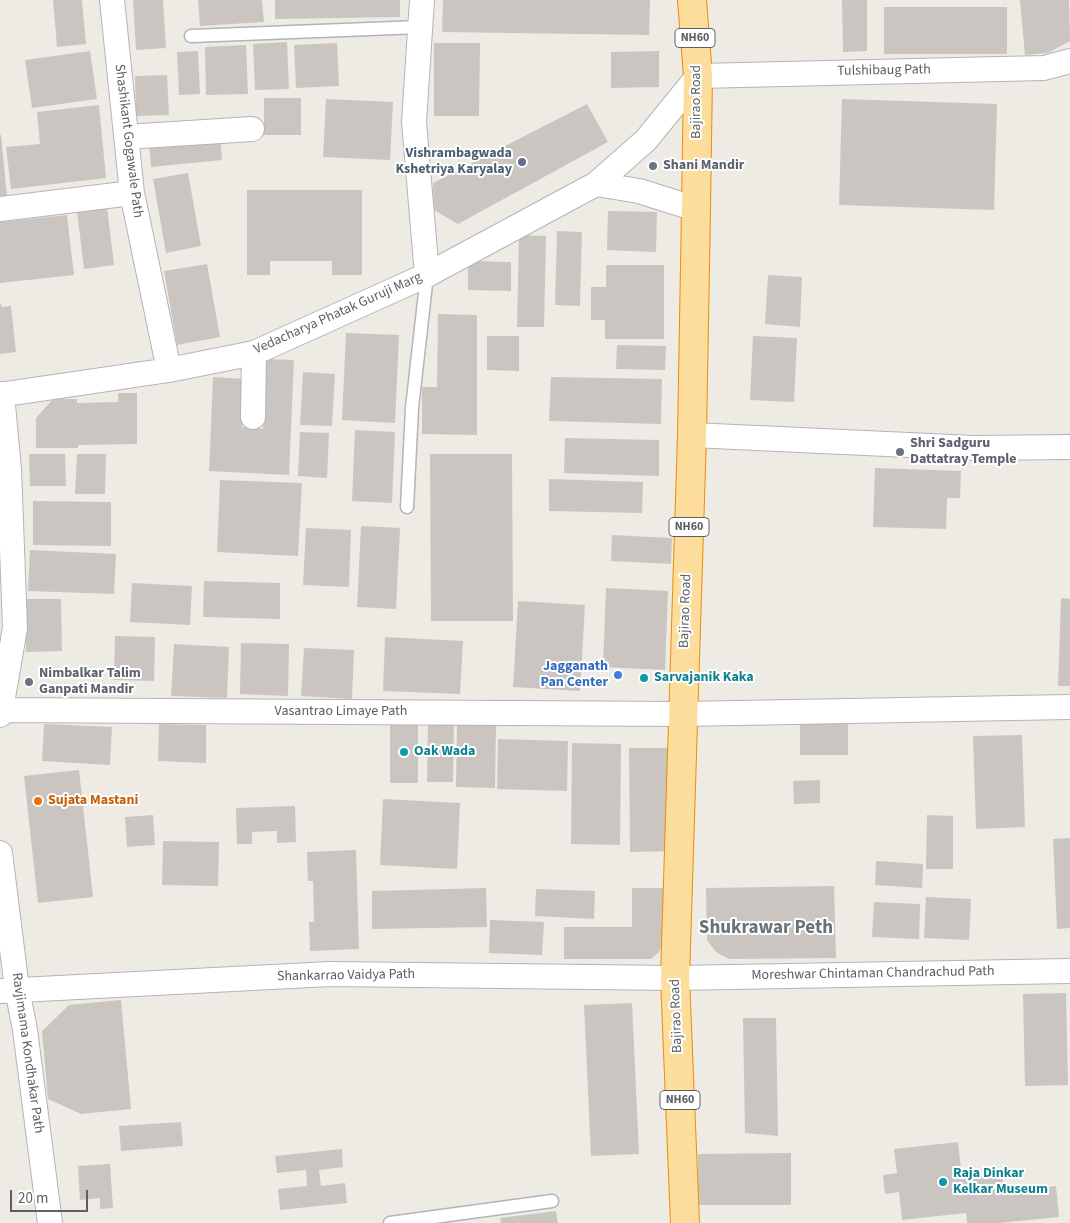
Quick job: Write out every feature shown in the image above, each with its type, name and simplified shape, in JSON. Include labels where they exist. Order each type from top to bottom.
[{"type":"highway","name":"Bajirao Road","points":[[685,1223],[675,978],[692,435],[696,209],[698,76],[692,0]]},
{"type":"street","name":"Shashikant Gogawale Path","points":[[112,0],[132,193],[169,370]]},
{"type":"street","points":[[422,0],[414,122],[426,275]]},
{"type":"street","name":"Tulshibaug Path","points":[[698,76],[1044,68],[1070,61]]},
{"type":"street","name":"Vedacharya Phatak Guruji Marg","points":[[1,394],[169,370],[254,353],[426,275],[596,184],[646,140],[698,76]]},
{"type":"street","points":[[126,137],[252,129]]},
{"type":"street","points":[[596,184],[639,191],[696,209]]},
{"type":"street","points":[[0,209],[132,193]]},
{"type":"street","points":[[253,417],[254,353]]},
{"type":"street","points":[[0,712],[15,628],[9,469],[1,394]]},
{"type":"street","points":[[692,435],[973,448],[1070,447]]},
{"type":"street","name":"Vasantrao Limaye Path","points":[[0,712],[682,714],[1070,707]]},
{"type":"street","name":"Ravjimama Kondhakar Path","points":[[0,853],[8,990],[25,1030],[50,1223]]},
{"type":"street","name":"Moreshwar Chintaman Chandrachud Path","points":[[675,978],[1070,971]]},
{"type":"street","name":"Shankarrao Vaidya Path","points":[[8,990],[330,974],[675,978]]},
{"type":"lane","points":[[191,36],[420,27]]},
{"type":"lane","points":[[407,506],[412,408],[426,275]]},
{"type":"lane","points":[[390,1223],[552,1202]]},
{"type":"building","points":[[53,0],[82,0],[86,44],[57,47]]},
{"type":"building","points":[[133,0],[163,0],[166,48],[136,50]]},
{"type":"building","points":[[198,0],[262,0],[264,22],[200,26]]},
{"type":"building","points":[[275,0],[400,0],[400,17],[275,19]]},
{"type":"building","points":[[443,0],[650,0],[649,35],[442,32]]},
{"type":"building","points":[[842,0],[867,0],[867,51],[843,52]]},
{"type":"building","points":[[1020,0],[1069,0],[1070,41],[1048,53],[1025,55]]},
{"type":"building","points":[[884,7],[1007,7],[1007,54],[884,54]]},
{"type":"building","points":[[287,42],[289,89],[255,90],[253,44]]},
{"type":"building","points":[[337,43],[339,86],[296,88],[294,45]]},
{"type":"building","points":[[434,43],[480,43],[479,116],[434,116]]},
{"type":"building","points":[[246,45],[248,94],[206,95],[205,47]]},
{"type":"building","points":[[90,51],[97,99],[32,108],[25,60]]},
{"type":"building","points":[[198,51],[200,94],[179,95],[177,52]]},
{"type":"building","points":[[659,51],[659,87],[611,88],[611,52]]},
{"type":"building","points":[[167,75],[169,115],[136,116],[135,76]]},
{"type":"building","points":[[264,98],[301,98],[301,135],[264,135]]},
{"type":"building","points":[[326,99],[393,102],[390,160],[323,157]]},
{"type":"building","points":[[842,99],[997,104],[994,210],[839,205]]},
{"type":"building","name":"Vishrambagwada Kshetriya Karyalay","points":[[587,104],[608,142],[458,224],[434,210],[433,183]]},
{"type":"building","points":[[99,105],[106,178],[11,189],[6,147],[40,144],[37,112]]},
{"type":"building","points":[[220,134],[222,160],[151,167],[149,141]]},
{"type":"building","points":[[0,135],[7,196],[0,197]]},
{"type":"building","points":[[188,173],[201,246],[166,253],[153,179]]},
{"type":"building","points":[[247,190],[362,190],[362,275],[332,275],[332,261],[270,261],[270,275],[247,275]]},
{"type":"building","points":[[107,207],[114,265],[84,269],[77,211]]},
{"type":"building","points":[[608,211],[657,212],[656,252],[607,250]]},
{"type":"building","points":[[67,215],[74,275],[0,283],[0,222]]},
{"type":"building","points":[[557,231],[582,232],[580,306],[555,305]]},
{"type":"building","points":[[519,235],[546,236],[544,327],[517,327]]},
{"type":"building","points":[[468,261],[511,262],[511,291],[468,290]]},
{"type":"building","points":[[207,264],[220,337],[177,345],[164,271]]},
{"type":"building","points":[[606,265],[664,265],[664,339],[605,339],[605,320],[591,320],[591,287],[606,287]]},
{"type":"building","points":[[768,275],[802,277],[800,327],[765,324]]},
{"type":"building","points":[[0,302],[2,307],[11,306],[16,352],[0,354]]},
{"type":"building","points":[[438,314],[477,315],[477,435],[422,434],[422,387],[437,387]]},
{"type":"building","points":[[346,333],[399,335],[395,423],[342,420]]},
{"type":"building","points":[[487,336],[519,336],[519,371],[487,370]]},
{"type":"building","points":[[753,336],[797,338],[794,402],[750,400]]},
{"type":"building","points":[[617,345],[666,346],[665,370],[616,369]]},
{"type":"building","points":[[266,359],[294,360],[289,475],[209,471],[213,377],[245,379],[242,427],[263,429]]},
{"type":"building","points":[[303,372],[335,374],[332,426],[300,425]]},
{"type":"building","points":[[551,377],[662,379],[661,424],[549,421]]},
{"type":"building","points":[[118,393],[137,393],[137,444],[78,445],[78,448],[36,448],[36,418],[53,399],[77,399],[77,403],[118,402]]},
{"type":"building","points":[[355,430],[395,432],[392,503],[352,501]]},
{"type":"building","points":[[300,432],[329,433],[327,478],[298,476]]},
{"type":"building","points":[[565,438],[659,440],[659,476],[564,473]]},
{"type":"building","points":[[29,454],[65,454],[66,486],[30,486]]},
{"type":"building","points":[[77,454],[106,454],[105,494],[75,494]]},
{"type":"building","points":[[430,454],[512,454],[513,621],[431,621]]},
{"type":"building","points":[[875,468],[961,471],[960,498],[947,498],[946,529],[873,527]]},
{"type":"building","points":[[549,479],[643,482],[642,513],[549,511]]},
{"type":"building","points":[[220,480],[302,483],[298,556],[217,552]]},
{"type":"building","points":[[33,501],[111,502],[111,546],[33,545]]},
{"type":"building","points":[[361,526],[400,528],[396,609],[357,607]]},
{"type":"building","points":[[306,528],[351,530],[349,587],[303,585]]},
{"type":"building","points":[[612,535],[672,538],[671,564],[611,561]]},
{"type":"building","points":[[30,550],[116,554],[114,594],[28,591]]},
{"type":"building","points":[[204,581],[280,583],[280,619],[203,617]]},
{"type":"building","points":[[132,583],[192,586],[190,625],[130,622]]},
{"type":"building","points":[[606,588],[668,591],[665,670],[603,667]]},
{"type":"building","points":[[1061,598],[1070,599],[1070,686],[1058,686]]},
{"type":"building","points":[[26,599],[61,599],[62,651],[26,652]]},
{"type":"building","points":[[518,601],[585,605],[580,691],[513,687]]},
{"type":"building","points":[[115,636],[155,637],[154,681],[114,680]]},
{"type":"building","points":[[385,637],[463,641],[460,694],[383,691]]},
{"type":"building","points":[[241,643],[289,644],[288,696],[240,694]]},
{"type":"building","points":[[174,644],[229,647],[227,698],[171,696]]},
{"type":"building","points":[[304,648],[354,650],[352,699],[301,696]]},
{"type":"building","name":"Oak Wada","points":[[390,720],[418,720],[418,783],[390,783]]},
{"type":"building","points":[[800,721],[848,721],[848,755],[800,755]]},
{"type":"building","points":[[44,724],[112,727],[110,765],[42,761]]},
{"type":"building","points":[[159,724],[206,725],[206,763],[158,761]]},
{"type":"building","points":[[428,724],[454,725],[453,782],[427,782]]},
{"type":"building","points":[[457,724],[496,724],[495,788],[456,787]]},
{"type":"building","points":[[1022,735],[1025,827],[976,829],[973,736]]},
{"type":"building","points":[[498,739],[568,741],[567,791],[497,789]]},
{"type":"building","points":[[572,743],[621,744],[620,845],[571,844]]},
{"type":"building","points":[[629,748],[671,748],[673,851],[630,852]]},
{"type":"building","points":[[79,770],[93,897],[38,903],[24,776]]},
{"type":"building","points":[[820,780],[820,803],[794,804],[793,781]]},
{"type":"building","points":[[383,799],[460,803],[457,869],[380,865]]},
{"type":"building","points":[[295,806],[296,842],[277,843],[277,831],[252,832],[252,844],[237,844],[236,808]]},
{"type":"building","points":[[153,815],[155,845],[127,847],[125,817]]},
{"type":"building","points":[[927,815],[953,816],[953,869],[926,869]]},
{"type":"building","points":[[1070,838],[1070,928],[1057,929],[1053,839]]},
{"type":"building","points":[[163,841],[219,842],[218,886],[162,885]]},
{"type":"building","points":[[356,850],[359,949],[310,951],[309,922],[314,922],[313,881],[308,881],[307,852]]},
{"type":"building","points":[[876,861],[923,864],[922,888],[875,885]]},
{"type":"building","points":[[834,886],[836,958],[729,959],[716,952],[707,940],[706,888]]},
{"type":"building","points":[[486,888],[487,927],[372,929],[372,891]]},
{"type":"building","points":[[632,888],[664,888],[664,941],[659,952],[651,959],[564,959],[564,927],[632,927]]},
{"type":"building","points":[[536,889],[595,891],[594,919],[535,916]]},
{"type":"building","points":[[926,897],[971,899],[969,940],[924,938]]},
{"type":"building","points":[[874,902],[920,904],[919,939],[872,937]]},
{"type":"building","points":[[490,920],[544,922],[542,955],[489,953]]},
{"type":"building","points":[[1066,993],[1068,1085],[1025,1086],[1023,994]]},
{"type":"building","points":[[121,1000],[131,1109],[81,1114],[48,1099],[42,1031],[69,1005]]},
{"type":"building","points":[[632,1003],[639,1154],[591,1156],[584,1005]]},
{"type":"building","points":[[743,1018],[776,1018],[778,1136],[745,1133]]},
{"type":"building","points":[[181,1122],[183,1146],[121,1151],[119,1126]]},
{"type":"building","name":"Raja Dinkar Kelkar Museum","points":[[958,1142],[962,1178],[1002,1174],[1004,1192],[1056,1186],[1059,1217],[999,1223],[967,1223],[966,1213],[902,1220],[899,1192],[885,1194],[883,1175],[897,1173],[894,1149]]},
{"type":"building","points":[[342,1149],[343,1167],[319,1170],[321,1186],[345,1183],[347,1203],[280,1210],[278,1189],[307,1186],[306,1170],[277,1173],[275,1156]]},
{"type":"building","points":[[791,1153],[791,1205],[698,1205],[698,1154]]},
{"type":"building","points":[[110,1164],[113,1208],[100,1209],[100,1198],[80,1200],[78,1166]]},
{"type":"building","points":[[556,1211],[558,1223],[501,1223],[500,1218]]},
{"type":"place","name":"Vishrambagwada Kshetriya Karyalay","points":[[522,162]]},
{"type":"place","name":"Shani Mandir","points":[[653,166]]},
{"type":"place","name":"Shri Sadguru Dattatray Temple","points":[[900,452]]},
{"type":"place","name":"Jagganath Pan Center","points":[[618,675]]},
{"type":"place","name":"Sarvajanik Kaka","points":[[644,678]]},
{"type":"place","name":"Nimbalkar Talim Ganpati Mandir","points":[[29,682]]},
{"type":"place","name":"Oak Wada","points":[[404,752]]},
{"type":"place","name":"Sujata Mastani","points":[[38,801]]},
{"type":"place","name":"Raja Dinkar Kelkar Museum","points":[[943,1182]]},
{"type":"district","name":"Shukrawar Peth","points":[[766,929]]}]
